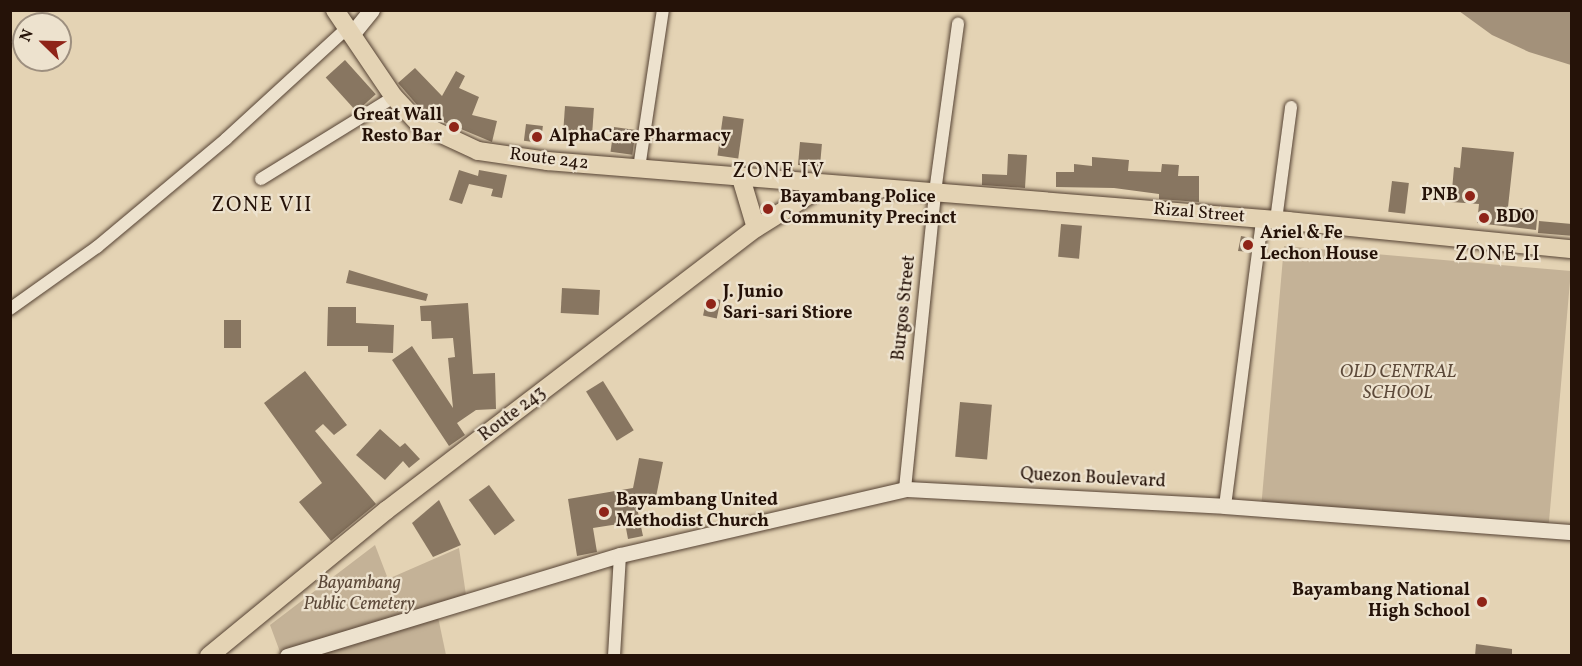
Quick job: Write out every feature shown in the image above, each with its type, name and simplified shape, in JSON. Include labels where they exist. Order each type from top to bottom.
[{"type":"main road","name":"Route 242","points":[[336,10],[394,96],[418,123],[440,137],[478,151],[825,185]]},
{"type":"main road","points":[[350,32],[372,10]]},
{"type":"main road","points":[[741,178],[756,228]]},
{"type":"main road","name":"Rizal Street","points":[[825,185],[1269,220],[1572,249]]},
{"type":"main road","name":"Route 243","points":[[209,656],[387,510],[756,228],[825,185]]},
{"type":"street","points":[[639,168],[663,10]]},
{"type":"street","name":"Burgos Street","points":[[904,489],[935,192],[958,24]]},
{"type":"street","points":[[10,309],[97,247],[350,32]]},
{"type":"street","points":[[261,178],[394,96]]},
{"type":"street","points":[[1226,506],[1269,220],[1291,107]]},
{"type":"street","name":"Quezon Boulevard","points":[[287,656],[620,555],[904,489],[1226,506],[1572,532]]},
{"type":"street","points":[[614,656],[620,555]]},
{"type":"green space","name":"OLD CENTRAL SCHOOL","points":[[1284,246],[1571,271],[1548,528],[1262,503]]},
{"type":"green space","name":"Bayambang Public Cemetery","points":[[375,545],[388,579],[459,548],[466,595],[280,652],[270,625]]},
{"type":"green space","name":"Bayambang Public Cemetery","points":[[438,617],[446,655],[303,656]]},
{"type":"shaded area","points":[[1459,11],[1571,11],[1571,65],[1529,52],[1492,35]]},
{"type":"building","points":[[345,60],[376,94],[356,112],[326,77]]},
{"type":"building","points":[[415,68],[442,96],[456,71],[465,76],[459,88],[479,97],[472,115],[497,121],[492,142],[425,114],[398,83]]},
{"type":"building","points":[[565,106],[594,108],[592,139],[563,137]]},
{"type":"building","points":[[723,116],[744,119],[738,159],[717,156]]},
{"type":"building","points":[[526,124],[543,126],[541,143],[524,141]]},
{"type":"building","points":[[614,127],[636,130],[632,155],[611,152]]},
{"type":"building","points":[[800,142],[822,144],[820,167],[798,165]]},
{"type":"building","points":[[1462,147],[1514,152],[1508,207],[1538,210],[1536,230],[1477,223],[1479,204],[1451,202],[1454,167],[1460,168]]},
{"type":"building","points":[[1008,154],[1027,155],[1025,188],[982,185],[982,174],[1007,175]]},
{"type":"building","points":[[1092,157],[1129,160],[1128,171],[1161,172],[1162,164],[1179,165],[1178,176],[1199,176],[1199,202],[1159,199],[1159,194],[1114,188],[1056,187],[1056,172],[1074,172],[1074,164],[1092,166]]},
{"type":"building","points":[[459,170],[478,176],[479,170],[507,175],[502,198],[491,196],[493,189],[469,184],[462,204],[449,200]]},
{"type":"building","points":[[1392,181],[1409,183],[1405,214],[1388,212]]},
{"type":"building","points":[[1539,221],[1572,224],[1571,236],[1538,233]]},
{"type":"building","points":[[1061,224],[1082,226],[1079,259],[1058,257]]},
{"type":"building","points":[[1241,236],[1251,238],[1250,252],[1238,251]]},
{"type":"building","points":[[349,270],[428,294],[426,301],[346,283]]},
{"type":"building","points":[[562,288],[600,290],[599,315],[561,313]]},
{"type":"building","points":[[707,297],[721,300],[717,318],[703,316]]},
{"type":"building","points":[[468,303],[473,374],[495,373],[496,409],[476,410],[457,423],[465,435],[449,446],[392,360],[412,346],[453,408],[448,358],[455,357],[453,338],[432,339],[431,321],[421,321],[420,306]]},
{"type":"building","points":[[328,307],[356,307],[356,323],[394,325],[393,353],[368,352],[368,346],[327,346]]},
{"type":"building","points":[[224,320],[241,320],[241,348],[224,348]]},
{"type":"building","points":[[305,371],[347,425],[334,435],[323,424],[315,431],[376,504],[331,541],[299,502],[322,483],[264,403]]},
{"type":"building","points":[[603,381],[634,430],[617,441],[586,392]]},
{"type":"building","points":[[960,402],[992,405],[987,460],[955,457]]},
{"type":"building","points":[[380,429],[400,447],[405,443],[420,459],[409,468],[403,461],[385,480],[356,455]]},
{"type":"building","name":"Bayambang United Methodist Church","points":[[639,458],[663,462],[655,502],[635,498],[643,536],[628,539],[625,523],[593,528],[597,552],[577,556],[568,499],[633,488]]},
{"type":"building","points":[[489,485],[515,521],[495,535],[469,500]]},
{"type":"building","points":[[439,500],[461,545],[433,557],[412,523]]},
{"type":"building","points":[[1476,644],[1512,649],[1512,656],[1475,656]]},
{"type":"place","name":"Great Wall Resto Bar","points":[[454,127]]},
{"type":"place","name":"AlphaCare Pharmacy","points":[[537,137]]},
{"type":"place","name":"PNB","points":[[1470,196]]},
{"type":"place","name":"Bayambang Police Community Precinct","points":[[768,209]]},
{"type":"place","name":"BDO","points":[[1484,218]]},
{"type":"place","name":"Ariel & Fe Lechon House","points":[[1248,245]]},
{"type":"place","name":"J. Junio Sari-sari Stiore","points":[[711,304]]},
{"type":"place","name":"Bayambang United Methodist Church","points":[[604,512]]},
{"type":"place","name":"Bayambang National High School","points":[[1482,602]]},
{"type":"district","name":"ZONE IV","points":[[779,172]]},
{"type":"district","name":"ZONE VII","points":[[262,206]]},
{"type":"district","name":"ZONE II","points":[[1498,255]]}]
